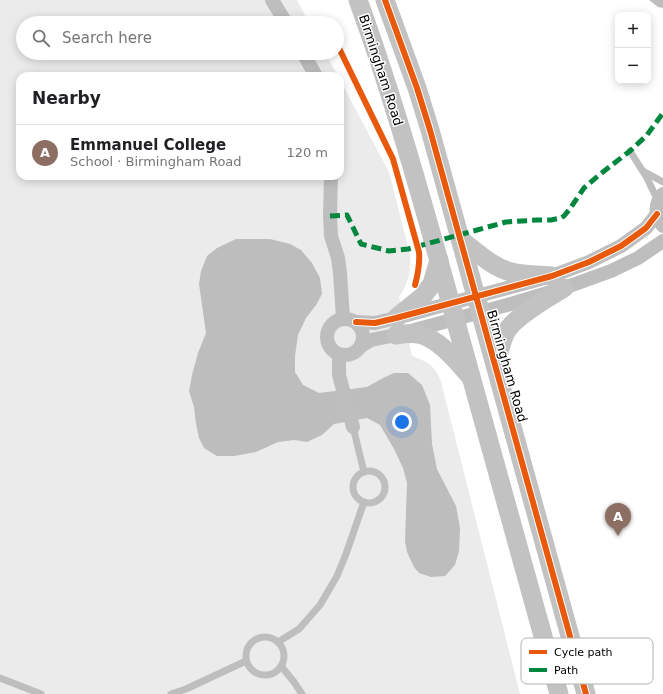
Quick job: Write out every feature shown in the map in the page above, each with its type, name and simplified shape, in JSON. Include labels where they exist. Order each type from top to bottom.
[{"type":"street","points":[[272,0],[282,16]]},
{"type":"street","name":"Birmingham Road","points":[[358,0],[374,43],[396,113],[439,260],[543,638]]},
{"type":"street","name":"Birmingham Road","points":[[386,0],[430,130],[571,638]]},
{"type":"street","points":[[307,60],[314,72]]},
{"type":"street","points":[[331,180],[331,236],[338,258],[350,320],[361,327],[363,340],[361,346],[352,354],[339,355],[328,346],[326,338],[327,331],[330,325],[336,320],[350,320],[396,326],[426,337],[443,348],[471,377]]},
{"type":"street","points":[[361,346],[396,326],[479,304],[507,305],[558,282],[589,262],[621,246],[646,228],[660,209]]},
{"type":"street","points":[[461,240],[498,268],[558,282],[611,271],[638,258],[663,241]]},
{"type":"street","points":[[396,326],[432,284],[439,260]]},
{"type":"street","points":[[496,365],[503,339],[509,328],[558,282]]},
{"type":"street","points":[[339,355],[339,375],[353,427]]},
{"type":"street","name":"Birmingham Road","points":[[556,684],[559,694]]},
{"type":"street","name":"Birmingham Road","points":[[583,684],[586,694]]},
{"type":"lane","points":[[630,151],[643,171],[660,209]]},
{"type":"lane","points":[[643,171],[663,182]]},
{"type":"lane","points":[[353,427],[364,472]]},
{"type":"lane","points":[[364,472],[375,472],[380,476],[385,485],[383,496],[374,502],[364,502],[359,500],[355,495],[355,479],[364,472]]},
{"type":"lane","points":[[278,642],[299,629],[320,605],[337,576],[364,502]]},
{"type":"lane","points":[[260,637],[273,638],[282,647],[284,653],[284,660],[281,666],[277,671],[271,674],[265,675],[253,671],[248,667],[246,661],[245,655],[247,648],[250,643],[260,637]]},
{"type":"lane","points":[[171,694],[246,661]]},
{"type":"lane","points":[[281,666],[302,694]]},
{"type":"lane","points":[[0,678],[41,694]]},
{"type":"shaded area","points":[[0,0],[297,0],[305,16],[16,16],[16,60],[329,60],[336,72],[16,72],[16,180],[344,180],[344,88],[389,172],[410,254],[409,277],[399,297],[412,356],[431,365],[437,372],[441,382],[520,694],[0,694]]},
{"type":"shaded area","points":[[649,0],[663,0],[663,8],[658,7]]},
{"type":"shaded area","points":[[236,239],[270,239],[290,244],[301,250],[312,263],[320,278],[322,294],[306,318],[298,335],[295,356],[295,372],[303,385],[319,393],[367,387],[394,373],[408,373],[422,385],[430,405],[432,444],[437,469],[456,506],[460,528],[459,551],[455,565],[445,576],[431,577],[419,573],[414,567],[407,552],[405,541],[407,483],[403,468],[380,425],[367,418],[334,424],[322,435],[307,442],[294,440],[278,442],[256,452],[234,456],[217,456],[204,448],[199,438],[194,407],[189,391],[198,353],[206,333],[199,284],[201,271],[207,256],[217,248]]},
{"type":"marked path","points":[[330,216],[347,215],[361,244],[389,251],[408,249],[506,222],[551,220],[561,218],[569,210],[584,188],[630,151],[647,135],[663,113]]},
{"type":"cycle path","points":[[385,0],[417,88],[430,130],[571,638]]},
{"type":"cycle path","points":[[344,58],[393,159],[419,252],[415,285]]},
{"type":"cycle path","points":[[356,322],[375,323],[552,276],[589,262],[621,246],[646,228],[657,214]]},
{"type":"cycle path","points":[[583,684],[586,694]]},
{"type":"place","name":"Emmanuel College","points":[[618,536]]}]
